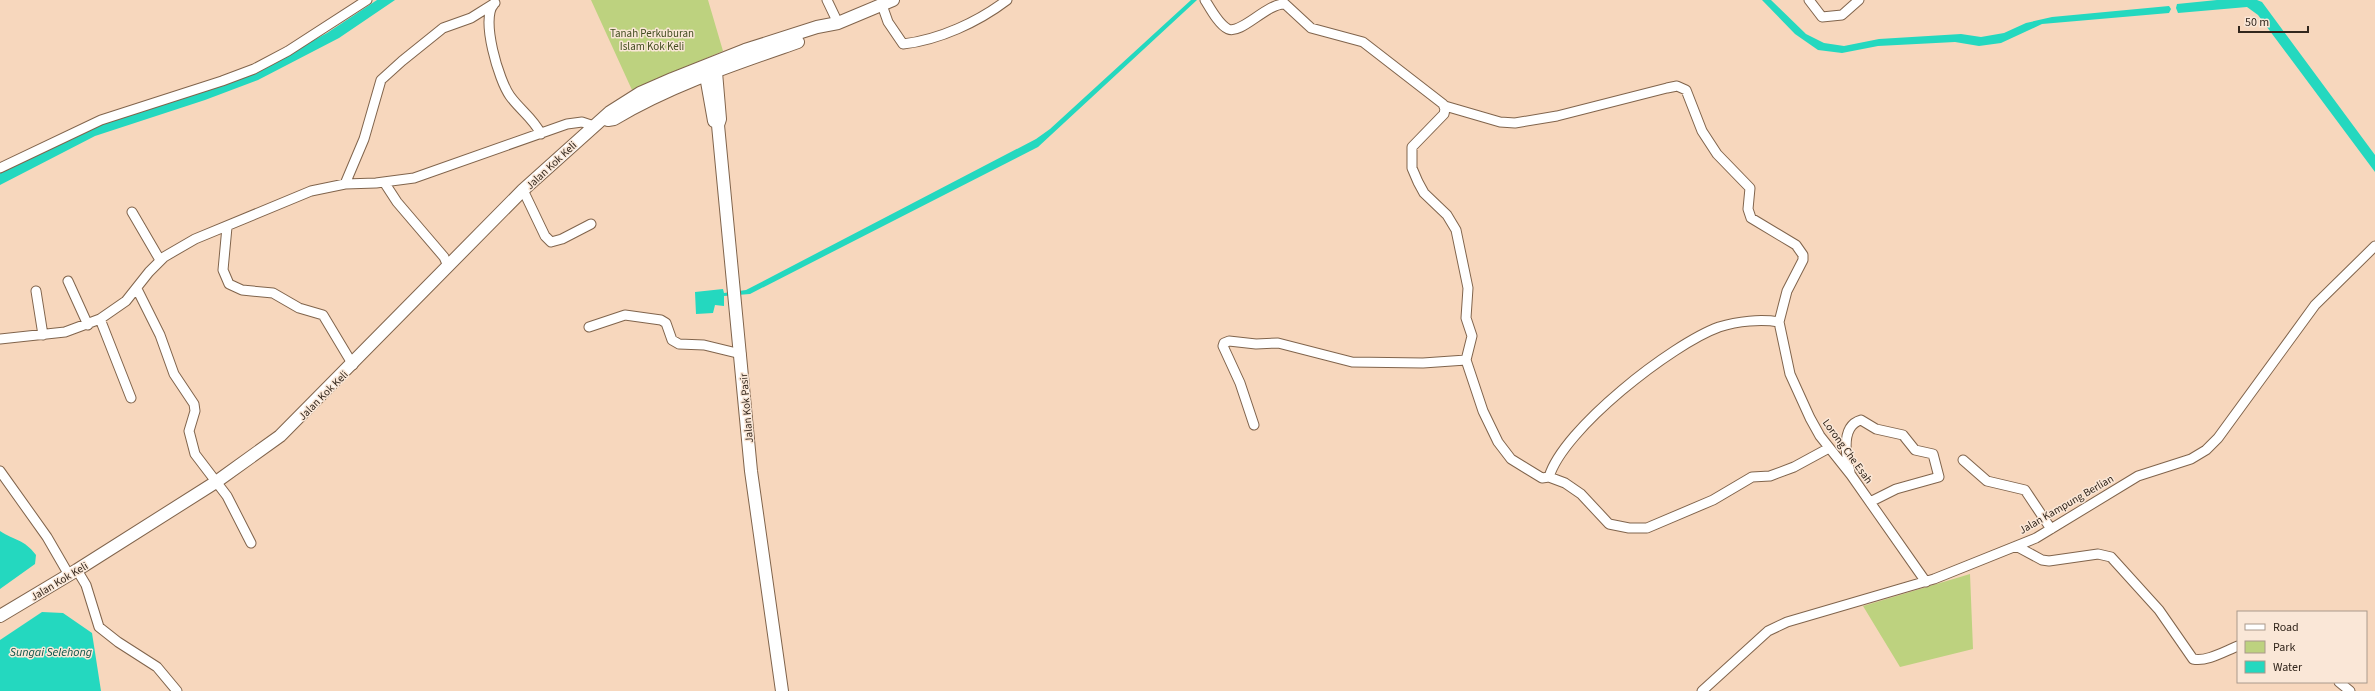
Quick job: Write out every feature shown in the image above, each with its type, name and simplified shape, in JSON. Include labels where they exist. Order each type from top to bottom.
[{"type":"street","points":[[0,168],[110,116],[222,81],[254,69],[288,51],[367,0]]},
{"type":"street","points":[[827,0],[833,25]]},
{"type":"street","points":[[887,3],[888,22],[903,44],[932,37],[959,28],[981,17],[1007,0]]},
{"type":"street","points":[[1205,0],[1223,25],[1228,29],[1233,30],[1250,22],[1274,5],[1285,4],[1311,28],[1363,42],[1445,106],[1444,114],[1415,143],[1411,156],[1412,168],[1424,193],[1450,219],[1456,230],[1468,288],[1466,318],[1472,336],[1466,360],[1483,411],[1498,442],[1511,459],[1542,478],[1549,477],[1564,483],[1581,494],[1609,524],[1629,528],[1647,528],[1713,500],[1752,478],[1770,476],[1794,468],[1829,448]]},
{"type":"street","points":[[1809,0],[1822,17],[1842,15],[1859,0]]},
{"type":"street","points":[[496,2],[489,10],[488,19],[500,74],[510,96],[533,120],[541,134]]},
{"type":"street","points":[[345,184],[364,139],[381,80],[437,32],[470,18],[496,2]]},
{"type":"street","name":"Jalan Kok Keli","points":[[677,82],[711,73],[820,34],[833,25],[887,3]]},
{"type":"street","name":"Jalan Kok Keli","points":[[0,616],[73,573],[216,482],[280,436],[353,365],[523,190],[598,123],[614,119],[677,82],[745,50],[817,27],[833,25]]},
{"type":"street","points":[[711,73],[737,58],[745,50]]},
{"type":"street","points":[[677,82],[696,86],[702,89],[715,102],[724,79],[735,64]]},
{"type":"street","name":"Jalan Kok Pasir","points":[[711,73],[715,102],[720,119],[718,125],[751,471],[782,691]]},
{"type":"street","name":"Lorong Che Esah","points":[[1445,106],[1500,122],[1515,123],[1557,116],[1677,86],[1686,90],[1702,131],[1717,154],[1750,188],[1748,209],[1751,218],[1796,245],[1802,251],[1803,260],[1787,292],[1779,322],[1790,374],[1810,418],[1829,448],[1851,475],[1926,582]]},
{"type":"street","points":[[0,339],[70,331],[88,325],[119,307],[137,289],[160,260],[195,239],[311,191],[345,184],[384,182],[414,178],[441,170],[573,123],[598,123]]},
{"type":"street","points":[[384,182],[397,202],[444,257],[448,266]]},
{"type":"street","points":[[523,190],[545,236],[551,242],[562,239],[591,224]]},
{"type":"street","points":[[132,212],[160,260]]},
{"type":"street","points":[[227,227],[223,270],[229,284],[242,290],[273,293],[299,308],[323,315],[353,365]]},
{"type":"street","name":"Jalan Kampung Berlian","points":[[1702,691],[1762,636],[1787,622],[1926,582],[2036,538],[2138,476],[2191,459],[2206,450],[2222,432],[2315,306],[2375,246]]},
{"type":"street","points":[[68,282],[88,325]]},
{"type":"street","points":[[137,289],[157,330],[174,374],[194,404],[195,411],[190,424],[191,442],[195,454],[227,496],[251,543]]},
{"type":"street","points":[[36,291],[44,335]]},
{"type":"street","points":[[589,327],[625,315],[661,320],[666,323],[672,340],[679,344],[704,344],[741,354]]},
{"type":"street","points":[[100,319],[131,398]]},
{"type":"street","points":[[1549,477],[1561,452],[1606,404],[1682,344],[1720,327],[1764,319],[1779,322]]},
{"type":"street","points":[[1254,425],[1240,383],[1223,346],[1224,343],[1229,341],[1256,344],[1278,343],[1352,362],[1423,363],[1466,360]]},
{"type":"street","points":[[1851,475],[1846,454],[1848,435],[1854,424],[1861,420],[1876,429],[1903,435],[1915,450],[1933,454],[1938,477],[1896,489],[1870,502]]},
{"type":"street","points":[[1963,460],[1987,481],[2025,490],[2051,529]]},
{"type":"street","points":[[0,471],[73,573],[86,585],[99,628],[157,667],[177,691]]},
{"type":"street","points":[[2016,546],[2042,560],[2049,561],[2098,554],[2111,557],[2159,610],[2193,659],[2198,660],[2212,656],[2237,646]]},
{"type":"street","points":[[2340,683],[2350,691]]},
{"type":"green space","name":"Tanah Perkuburan Islam Kok Keli","points":[[591,0],[708,0],[723,51],[632,90]]},
{"type":"green space","points":[[1970,574],[1973,649],[1900,667],[1863,606]]},
{"type":"water","points":[[377,0],[395,0],[339,38],[258,80],[205,100],[95,136],[0,185],[0,172],[99,122],[251,74],[327,33]]},
{"type":"water","points":[[1191,0],[1197,0],[1038,147],[750,294],[724,296],[724,306],[715,305],[713,313],[696,314],[695,292],[723,289],[724,293],[746,290],[1036,139],[1050,129]]},
{"type":"water","points":[[1762,0],[1771,0],[1806,34],[1824,43],[1844,46],[1879,39],[1961,34],[1981,37],[2004,33],[2026,23],[2052,17],[2169,6],[2171,9],[2169,13],[2042,24],[2001,43],[1979,46],[1955,42],[1878,46],[1842,53],[1818,50],[1795,34]]},
{"type":"water","points":[[2217,0],[2257,0],[2262,2],[2375,155],[2375,172],[2258,15],[2247,7],[2178,13],[2176,8],[2177,4]]},
{"type":"water","points":[[0,531],[23,543],[36,555],[35,564],[0,589]]},
{"type":"water","name":"Sungai Selehong","points":[[42,612],[63,613],[92,633],[101,691],[0,691],[0,640]]}]
